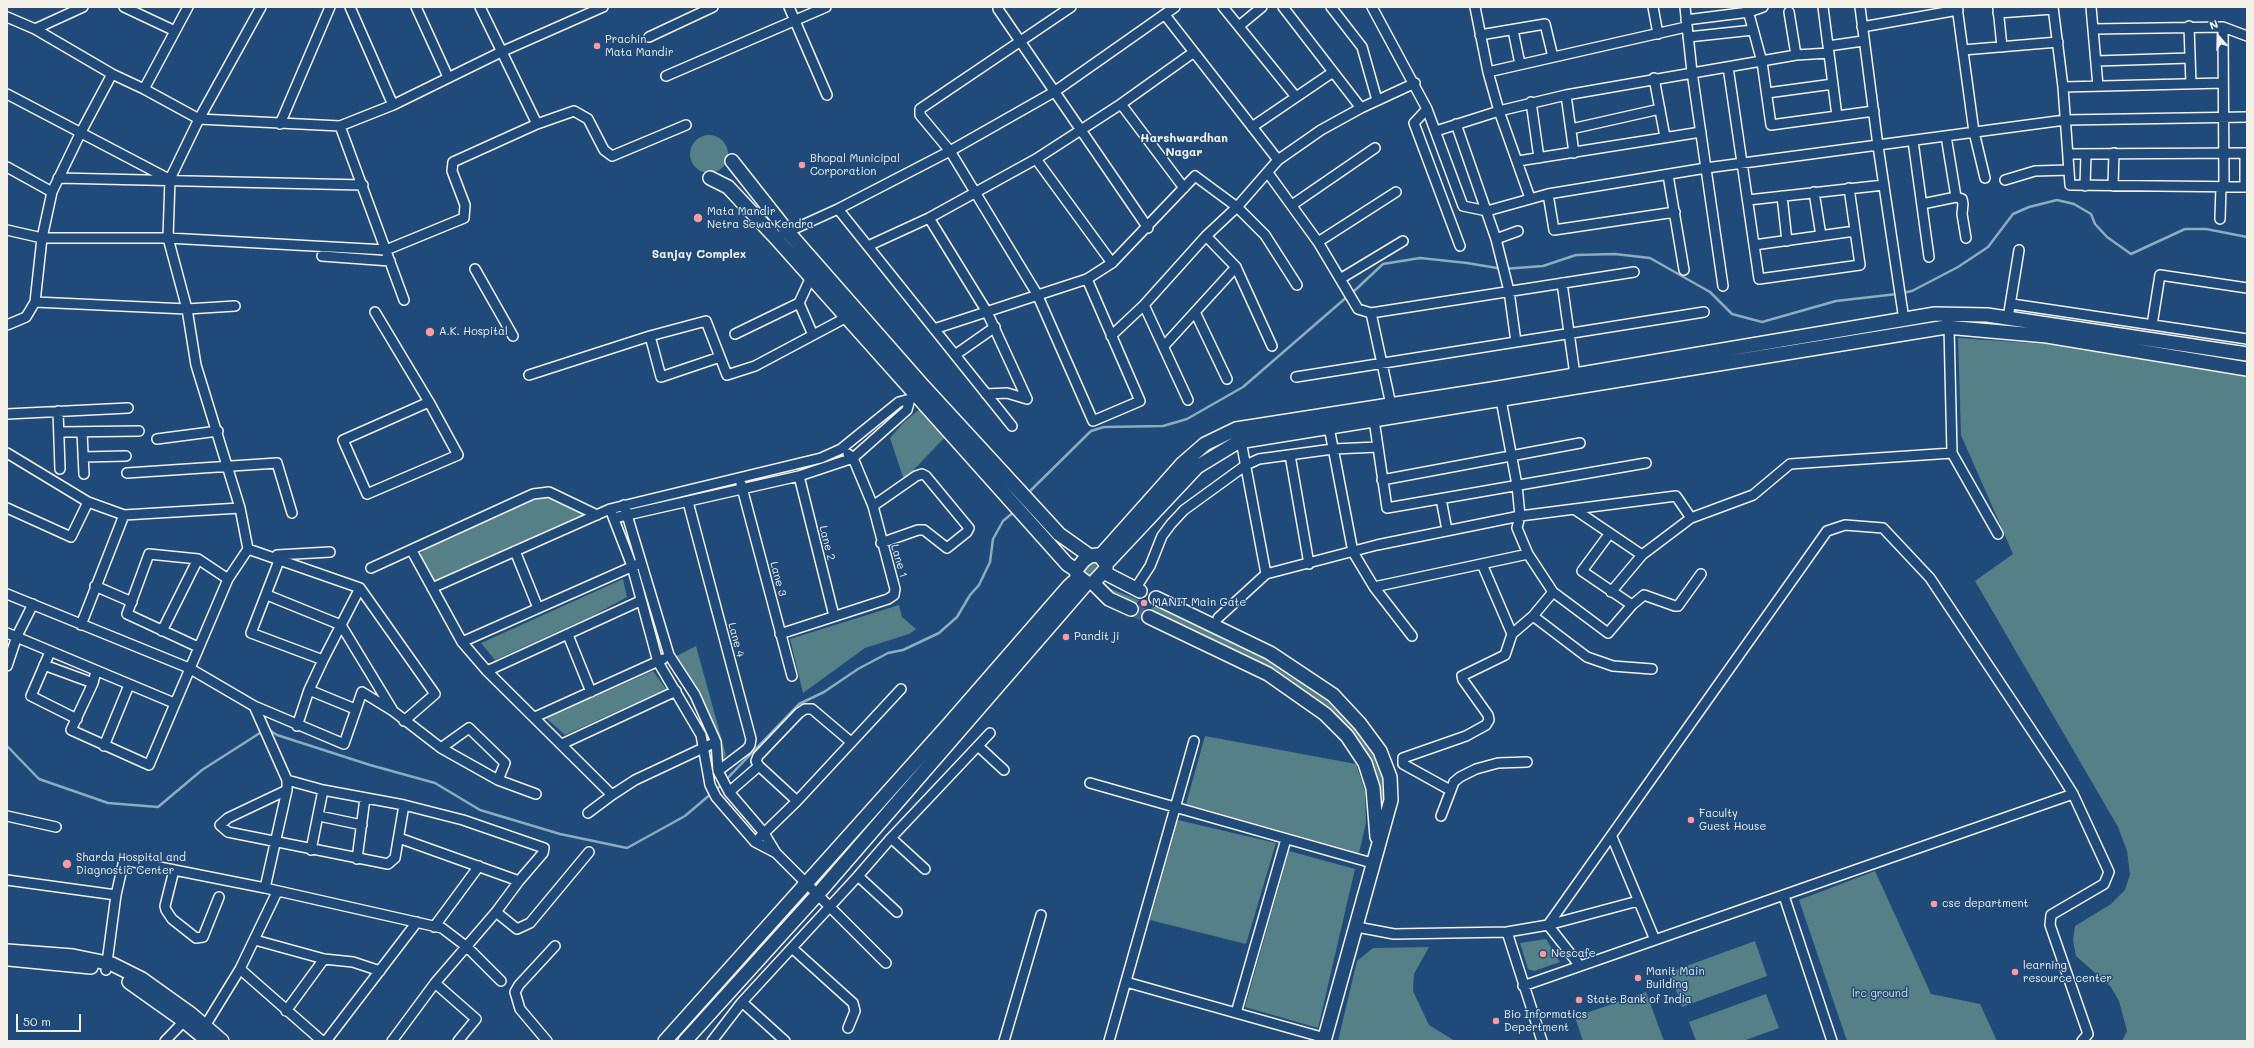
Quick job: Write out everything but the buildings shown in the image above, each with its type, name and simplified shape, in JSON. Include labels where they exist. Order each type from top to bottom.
[{"type":"main road","points":[[732,161],[811,277],[847,318],[916,394],[1013,494],[1029,512],[1067,564],[1109,600],[1131,610]]},
{"type":"main road","points":[[710,178],[728,187],[782,235],[916,394]]},
{"type":"main road","points":[[665,1041],[1069,586],[1084,578],[1100,562],[1182,464],[1205,444],[1236,429],[1575,375],[1935,314],[1968,313],[2008,318],[2106,339],[2244,368],[2245,354],[2106,339],[2047,336],[1950,327],[1329,427],[1241,442],[1227,447],[1197,467],[1084,578],[818,894],[685,1041]]},
{"type":"main road","points":[[1029,512],[1137,590]]},
{"type":"main road","points":[[1156,598],[1270,653],[1333,695],[1360,724],[1380,751],[1390,777],[1391,800],[1372,863],[1357,927],[1325,1039]]},
{"type":"main road","points":[[1149,617],[1268,674],[1325,714],[1346,736],[1365,763],[1373,788],[1377,845]]},
{"type":"main road","points":[[7,951],[66,955],[142,979],[188,1017],[208,1041]]},
{"type":"main road","points":[[7,959],[106,967]]},
{"type":"main road","points":[[188,1017],[205,1026],[222,1041]]},
{"type":"street","points":[[35,29],[83,7]]},
{"type":"street","points":[[124,7],[175,31]]},
{"type":"street","points":[[144,89],[188,7]]},
{"type":"street","points":[[96,671],[93,683],[71,730],[149,765],[174,703],[228,579],[248,548],[240,508],[218,431],[196,366],[187,309],[168,238],[170,179],[198,118],[261,7]]},
{"type":"street","points":[[280,124],[330,7]]},
{"type":"street","points":[[349,7],[393,105]]},
{"type":"street","points":[[416,7],[448,77]]},
{"type":"street","points":[[480,7],[537,124]]},
{"type":"street","points":[[7,17],[35,29],[112,74],[144,89],[198,118],[280,124],[340,126],[393,105],[501,52],[603,7]]},
{"type":"street","points":[[649,37],[712,7]]},
{"type":"street","points":[[789,7],[827,95]]},
{"type":"street","points":[[666,76],[826,7]]},
{"type":"street","points":[[1071,7],[920,109],[920,115],[950,151],[973,193],[1037,294],[1093,421],[1140,400],[1087,279]]},
{"type":"street","points":[[782,235],[838,209],[950,151],[1054,92],[1175,7]]},
{"type":"street","points":[[1223,7],[1296,97]]},
{"type":"street","points":[[1239,26],[1262,7]]},
{"type":"street","points":[[1283,7],[1361,108]]},
{"type":"street","points":[[1330,7],[1362,47],[1377,100]]},
{"type":"street","points":[[1475,7],[1488,72],[1499,111],[1530,198]]},
{"type":"street","points":[[1653,7],[1658,34]]},
{"type":"street","points":[[1685,7],[1692,72],[1724,286]]},
{"type":"street","points":[[1488,72],[1658,34],[1686,24],[1763,7]]},
{"type":"street","points":[[1823,7],[1837,116]]},
{"type":"street","points":[[1860,7],[1863,41],[1904,320]]},
{"type":"street","points":[[2091,7],[2098,86]]},
{"type":"street","points":[[1375,8],[1427,108],[1463,206],[1487,211],[1548,194],[1706,168],[2065,120],[2247,117]]},
{"type":"street","points":[[2002,47],[1998,10],[2053,8],[2063,87],[2070,185],[2246,187],[2246,153],[2068,154]]},
{"type":"street","points":[[998,9],[1148,228]]},
{"type":"street","points":[[1862,27],[1957,9],[1974,132],[1985,178]]},
{"type":"street","points":[[1748,10],[1762,62],[1771,125],[1874,111]]},
{"type":"street","points":[[1789,12],[1796,55]]},
{"type":"street","points":[[1165,15],[1278,160]]},
{"type":"street","points":[[1480,35],[1546,24],[1553,57]]},
{"type":"street","points":[[2093,29],[2189,26],[2223,27],[2247,36]]},
{"type":"street","points":[[2189,26],[2191,84]]},
{"type":"street","points":[[2220,219],[2224,153],[2223,27]]},
{"type":"street","points":[[1513,30],[1520,64]]},
{"type":"street","points":[[1688,37],[1753,30]]},
{"type":"street","points":[[1436,131],[1531,102],[1654,78],[1762,62],[1863,41]]},
{"type":"street","points":[[1963,50],[2058,42]]},
{"type":"street","points":[[868,246],[929,218],[1036,159],[1121,104],[1194,52]]},
{"type":"street","points":[[2096,61],[2190,58]]},
{"type":"street","points":[[1728,67],[1759,279],[1860,265],[1849,188]]},
{"type":"street","points":[[1252,127],[1333,72]]},
{"type":"street","points":[[7,325],[26,317],[35,302],[42,238],[52,192],[80,134],[112,74]]},
{"type":"street","points":[[1654,78],[1665,137]]},
{"type":"street","points":[[1111,336],[1144,305],[1206,236],[1237,207],[1278,160],[1321,130],[1377,100],[1415,83]]},
{"type":"street","points":[[2063,87],[2223,83]]},
{"type":"street","points":[[1766,93],[1833,84]]},
{"type":"street","points":[[7,94],[80,134],[170,179]]},
{"type":"street","points":[[1566,95],[1574,153]]},
{"type":"street","points":[[1531,102],[1539,158]]},
{"type":"street","points":[[1121,104],[1184,188]]},
{"type":"street","points":[[1427,108],[1414,123],[1460,246]]},
{"type":"street","points":[[1571,129],[1660,109]]},
{"type":"street","points":[[7,230],[42,238],[168,238],[386,250],[464,218],[465,205],[452,171],[453,162],[537,124],[574,111],[588,119],[604,150],[612,156],[686,125]]},
{"type":"street","points":[[1456,124],[1496,239],[1509,291],[1516,342]]},
{"type":"street","points":[[340,126],[363,185],[404,300]]},
{"type":"street","points":[[1518,162],[1701,132]]},
{"type":"street","points":[[1946,136],[1956,198]]},
{"type":"street","points":[[1913,141],[1929,257]]},
{"type":"street","points":[[1292,205],[1375,148]]},
{"type":"street","points":[[2113,186],[2114,153]]},
{"type":"street","points":[[2085,186],[2086,154]]},
{"type":"street","points":[[1036,159],[1112,263]]},
{"type":"street","points":[[7,167],[52,192]]},
{"type":"street","points":[[2005,180],[2035,171],[2069,170]]},
{"type":"street","points":[[1268,173],[1318,242],[1358,309],[1371,313],[1634,272]]},
{"type":"street","points":[[1668,175],[1684,270]]},
{"type":"street","points":[[934,329],[1037,294],[1087,279],[1112,263],[1148,228],[1195,176],[1237,207],[1265,235],[1297,285]]},
{"type":"street","points":[[58,178],[170,179],[363,185]]},
{"type":"street","points":[[1748,200],[1884,185]]},
{"type":"street","points":[[1318,242],[1396,192]]},
{"type":"street","points":[[1814,192],[1821,236]]},
{"type":"street","points":[[1548,194],[1554,230],[1675,212]]},
{"type":"street","points":[[1782,196],[1787,241]]},
{"type":"street","points":[[1922,204],[1956,198],[1962,200],[1962,214],[1966,238]]},
{"type":"street","points":[[838,209],[1012,426]]},
{"type":"street","points":[[929,218],[987,312],[1027,399],[1007,393],[986,394]]},
{"type":"street","points":[[1496,239],[1518,231]]},
{"type":"street","points":[[1754,245],[1855,231]]},
{"type":"street","points":[[1206,236],[1236,267],[1272,346]]},
{"type":"street","points":[[1341,281],[1403,241]]},
{"type":"street","points":[[2008,318],[2012,304],[2019,250]]},
{"type":"street","points":[[322,256],[390,260]]},
{"type":"street","points":[[1164,346],[1236,267]]},
{"type":"street","points":[[475,269],[513,336]]},
{"type":"street","points":[[2152,325],[2160,275],[2247,288]]},
{"type":"street","points":[[735,334],[799,303],[811,277]]},
{"type":"street","points":[[1562,283],[1575,375]]},
{"type":"street","points":[[35,302],[187,309],[235,306]]},
{"type":"street","points":[[799,303],[813,335]]},
{"type":"street","points":[[2012,304],[2247,339]]},
{"type":"street","points":[[1144,305],[1188,400]]},
{"type":"street","points":[[375,312],[429,402],[458,455],[366,494],[343,440],[429,402]]},
{"type":"street","points":[[1195,312],[1227,380]]},
{"type":"street","points":[[1296,377],[1704,312]]},
{"type":"street","points":[[1371,313],[1384,363],[1391,405]]},
{"type":"street","points":[[529,375],[650,336],[706,321],[727,375],[755,366],[847,318]]},
{"type":"street","points":[[1950,327],[1952,453],[1998,534]]},
{"type":"street","points":[[955,355],[995,328]]},
{"type":"street","points":[[650,336],[661,377],[720,357]]},
{"type":"street","points":[[614,518],[625,509],[739,477],[821,458],[841,449],[899,402],[916,394]]},
{"type":"street","points":[[432,588],[610,509],[625,509],[688,502],[799,476],[853,458],[907,410],[916,394]]},
{"type":"street","points":[[1501,400],[1510,456],[1517,485],[1520,516],[1517,528],[1528,554],[1553,592],[1608,633],[1632,605],[1644,595],[1676,607],[1701,574]]},
{"type":"street","points":[[7,414],[128,408]]},
{"type":"street","points":[[58,411],[60,469]]},
{"type":"street","points":[[1374,420],[1387,508],[1646,463]]},
{"type":"street","points":[[1329,427],[1353,552],[1374,587],[1412,636]]},
{"type":"street","points":[[59,432],[139,431]]},
{"type":"street","points":[[156,439],[218,431]]},
{"type":"street","points":[[82,432],[84,474]]},
{"type":"street","points":[[1241,442],[1266,574]]},
{"type":"street","points":[[1382,480],[1580,443]]},
{"type":"street","points":[[1137,590],[1162,536],[1171,524],[1184,510],[1246,465],[1259,459],[1333,450],[1378,447]]},
{"type":"street","points":[[841,449],[853,458]]},
{"type":"street","points":[[7,453],[88,502],[124,516],[240,508]]},
{"type":"street","points":[[1611,592],[1642,555],[1691,518],[1753,494],[1790,464],[1952,453]]},
{"type":"street","points":[[1290,455],[1309,564]]},
{"type":"street","points":[[83,457],[126,456]]},
{"type":"street","name":"Lane 1","points":[[780,634],[888,599],[894,595],[895,589],[881,543],[873,506],[853,458]]},
{"type":"street","points":[[127,473],[228,467],[277,462],[292,513]]},
{"type":"street","points":[[873,506],[916,476],[922,474],[926,476],[969,528],[967,532],[947,548],[924,530],[918,530],[881,543]]},
{"type":"street","name":"Lane 2","points":[[799,476],[834,616]]},
{"type":"street","name":"Lane 3","points":[[739,477],[792,676]]},
{"type":"street","points":[[371,568],[412,551],[533,494],[550,492],[597,515]]},
{"type":"street","points":[[1218,618],[1266,574],[1309,564],[1377,544],[1520,516],[1676,496],[1691,518]]},
{"type":"street","points":[[1442,499],[1447,530]]},
{"type":"street","points":[[7,508],[71,537],[88,502]]},
{"type":"street","name":"Lane 4","points":[[688,502],[751,739],[750,745],[747,749],[720,774]]},
{"type":"street","points":[[610,509],[637,564],[640,601],[658,662],[701,735],[705,747],[710,784],[716,797],[755,842],[776,853]]},
{"type":"street","points":[[625,509],[637,564],[669,655],[695,695],[716,742],[720,774],[728,791],[764,833],[776,853],[886,962]]},
{"type":"street","points":[[1574,509],[1642,555]]},
{"type":"street","points":[[81,625],[95,586],[124,516]]},
{"type":"street","points":[[1548,925],[1612,837],[1827,531],[1845,525],[1883,528],[1930,578],[2073,794],[2109,872],[2104,884],[2051,915],[2050,926],[2088,1034],[2082,1041]]},
{"type":"street","points":[[1610,533],[1582,571],[1632,605]]},
{"type":"street","points":[[248,548],[360,588],[435,694],[404,721]]},
{"type":"street","points":[[412,551],[462,642],[487,671],[612,795]]},
{"type":"street","points":[[515,551],[538,608]]},
{"type":"street","points":[[276,557],[330,552]]},
{"type":"street","points":[[198,647],[127,614],[149,554],[198,559],[228,579]]},
{"type":"street","points":[[1374,587],[1528,554]]},
{"type":"street","points":[[276,557],[267,595],[251,633],[323,660]]},
{"type":"street","points":[[162,631],[198,559]]},
{"type":"street","points":[[462,642],[637,564]]},
{"type":"street","points":[[1482,564],[1512,634]]},
{"type":"street","points":[[95,586],[132,602]]},
{"type":"street","points":[[297,726],[323,660],[360,588]]},
{"type":"street","points":[[1450,790],[1403,764],[1402,761],[1406,756],[1466,736],[1486,724],[1489,720],[1488,715],[1463,680],[1462,676],[1505,655],[1512,634],[1533,616],[1553,592]]},
{"type":"street","points":[[7,594],[189,668],[254,706],[297,726],[344,744],[362,692],[393,711],[404,721],[441,748],[498,780],[536,794]]},
{"type":"street","points":[[267,595],[341,625],[393,711]]},
{"type":"street","points":[[487,671],[640,601]]},
{"type":"street","points":[[7,666],[17,636],[33,604]]},
{"type":"street","points":[[1533,616],[1587,657],[1613,666],[1652,669]]},
{"type":"street","points":[[7,633],[174,703]]},
{"type":"street","points":[[568,635],[591,692]]},
{"type":"street","points":[[50,652],[31,696],[77,718]]},
{"type":"street","points":[[535,717],[658,662],[669,655]]},
{"type":"street","points":[[44,665],[93,683]]},
{"type":"street","points":[[104,746],[129,684]]},
{"type":"street","points":[[755,842],[797,801],[900,689]]},
{"type":"street","points":[[310,690],[355,709]]},
{"type":"street","points":[[562,744],[676,691]]},
{"type":"street","points":[[254,706],[287,780],[287,790],[265,888]]},
{"type":"street","points":[[797,801],[759,766],[756,762],[758,756],[799,713],[805,709],[812,709],[851,742]]},
{"type":"street","points":[[441,748],[469,728],[505,763],[498,780]]},
{"type":"street","points":[[712,1041],[742,1002],[891,838],[990,732]]},
{"type":"street","points":[[1109,1041],[1194,741]]},
{"type":"street","points":[[588,813],[635,780],[716,742]]},
{"type":"street","points":[[978,746],[1004,770]]},
{"type":"street","points":[[1442,816],[1454,782],[1476,769],[1498,763],[1527,762]]},
{"type":"street","points":[[728,791],[759,766]]},
{"type":"street","points":[[287,780],[323,790],[404,805],[463,820],[544,848],[544,853],[519,881],[467,947],[435,983],[392,1041]]},
{"type":"street","points":[[1090,783],[1372,863]]},
{"type":"street","points":[[287,790],[228,818],[220,825],[228,832],[275,843],[388,864],[395,858],[404,805]]},
{"type":"street","points":[[311,850],[323,790]]},
{"type":"street","points":[[1523,986],[2073,794]]},
{"type":"street","points":[[357,859],[365,798]]},
{"type":"street","points":[[7,816],[56,827]]},
{"type":"street","points":[[319,816],[362,825]]},
{"type":"street","points":[[1612,837],[1655,940]]},
{"type":"street","points":[[399,838],[519,881]]},
{"type":"street","points":[[891,838],[925,869]]},
{"type":"street","points":[[1236,1012],[1286,839]]},
{"type":"street","points":[[496,912],[517,929],[530,923],[589,852]]},
{"type":"street","points":[[106,967],[116,895],[124,860],[265,888],[277,892],[442,928],[467,947],[502,981]]},
{"type":"street","points":[[434,927],[479,866]]},
{"type":"street","points":[[174,870],[165,906],[166,910],[172,919],[196,938],[203,937],[219,897]]},
{"type":"street","points":[[858,876],[897,912]]},
{"type":"street","points":[[7,880],[116,895]]},
{"type":"street","points":[[205,1026],[240,969],[277,892]]},
{"type":"street","points":[[1784,896],[1832,1041]]},
{"type":"street","points":[[1357,927],[1394,934],[1507,932],[1548,925],[1638,901]]},
{"type":"street","points":[[1004,1041],[1041,915]]},
{"type":"street","points":[[326,1041],[417,922]]},
{"type":"street","points":[[1548,925],[1580,966]]},
{"type":"street","points":[[1507,932],[1523,986],[1528,995],[1542,1041]]},
{"type":"street","points":[[255,940],[324,959],[353,962],[380,971]]},
{"type":"street","points":[[547,1041],[520,1008],[515,992],[519,985],[555,946]]},
{"type":"street","points":[[792,948],[853,1003],[855,1011],[848,1028]]},
{"type":"street","points":[[286,1011],[324,959]]},
{"type":"street","points":[[240,969],[286,1011],[322,1041]]},
{"type":"street","points":[[1126,982],[1236,1012],[1325,1039]]},
{"type":"street","points":[[435,983],[476,1019],[458,1041]]},
{"type":"street","points":[[742,1002],[785,1041]]},
{"type":"street","points":[[166,1041],[188,1017]]},
{"type":"green space","points":[[705,135],[713,135],[723,140],[727,147],[727,161],[723,168],[713,173],[705,173],[695,168],[693,165],[690,158],[690,150],[695,140],[698,138]]},
{"type":"green space","points":[[1958,338],[2075,346],[2247,375],[2247,1041],[2122,1041],[2127,1031],[2119,1001],[2111,987],[2076,956],[2073,940],[2075,926],[2111,904],[2125,890],[2130,874],[2127,851],[2118,827],[1975,581],[2013,554],[1961,435]]},
{"type":"green space","points":[[921,408],[947,435],[904,480],[890,438],[903,423]]},
{"type":"green space","points":[[542,495],[590,514],[434,582],[420,554],[428,547]]},
{"type":"green space","points":[[1093,561],[1098,563],[1101,568],[1090,579],[1083,573]]},
{"type":"green space","points":[[623,579],[627,597],[592,616],[495,660],[481,643]]},
{"type":"green space","points":[[1111,589],[1139,600],[1135,606],[1109,593]]},
{"type":"green space","points":[[1154,604],[1275,660],[1330,699],[1351,722],[1378,758],[1384,778],[1385,801],[1383,817],[1377,796],[1324,708],[1303,689],[1149,613]]},
{"type":"green space","points":[[899,605],[902,617],[916,629],[909,634],[865,648],[803,693],[790,639]]},
{"type":"green space","points":[[696,646],[726,755],[720,764],[714,742],[669,660]]},
{"type":"green space","points":[[653,671],[666,689],[565,735],[546,718]]},
{"type":"green space","points":[[1205,736],[1356,764],[1365,791],[1366,823],[1359,853],[1186,804]]},
{"type":"green space","points":[[1178,820],[1276,843],[1246,944],[1150,920]]},
{"type":"green space","points":[[1289,851],[1355,869],[1318,1028],[1245,1007]]},
{"type":"green space","name":"lrc ground","points":[[1875,871],[1931,994],[1980,1004],[1997,1041],[1847,1041],[1799,900]]},
{"type":"green space","points":[[1546,939],[1560,962],[1534,971],[1528,969],[1520,943]]},
{"type":"green space","points":[[1755,941],[1767,976],[1682,1007],[1670,972]]},
{"type":"green space","points":[[1429,947],[1414,974],[1413,991],[1429,1025],[1455,1041],[1338,1041],[1357,961],[1373,948]]},
{"type":"green space","points":[[1646,992],[1664,1041],[1583,1041],[1575,1017]]},
{"type":"green space","points":[[1766,994],[1779,1028],[1743,1041],[1696,1041],[1689,1022]]},
{"type":"waterway","points":[[1902,293],[1912,291],[1958,267],[1988,247],[2013,214],[2029,207],[2057,200],[2074,204],[2091,214],[2095,224],[2107,237],[2131,254],[2185,229],[2206,229],[2247,237]]},
{"type":"waterway","points":[[1352,293],[1383,264],[1420,258],[1467,263],[1503,269],[1543,266],[1576,255],[1615,254],[1650,258],[1710,292],[1732,314],[1762,322],[1836,301],[1897,294]]},
{"type":"waterway","points":[[1027,494],[1091,431],[1104,427],[1163,426],[1187,419],[1243,387],[1348,296]]},
{"type":"waterway","points":[[268,729],[277,735],[370,765],[435,783],[480,810],[560,834],[627,848],[685,816],[719,787],[799,704],[824,692],[858,669],[888,653],[903,650],[939,633],[957,617],[970,595],[979,585],[990,562],[993,539],[1003,521],[1015,511]]},
{"type":"waterway","points":[[7,746],[39,779],[108,803],[158,807],[202,770],[263,731]]},
{"type":"tunnel","points":[[1131,609],[1149,617]]},
{"type":"place","name":"Prachin Mata Mandir","points":[[597,46]]},
{"type":"place","name":"Bhopal Municipal Corporation","points":[[802,165]]},
{"type":"place","name":"Mata Mandir Netra Sewa Kendra","points":[[698,218]]},
{"type":"place","name":"A.K. Hospital","points":[[430,332]]},
{"type":"place","name":"MANIT Main Gate","points":[[1144,603]]},
{"type":"place","name":"Pandit ji","points":[[1066,637]]},
{"type":"place","name":"Faculty Guest House","points":[[1691,820]]},
{"type":"place","name":"Sharda Hospital and Diagnostic Center","points":[[67,864]]},
{"type":"place","name":"cse department","points":[[1934,904]]},
{"type":"place","name":"Nescafe","points":[[1543,954]]},
{"type":"place","name":"learning resource center","points":[[2015,972]]},
{"type":"place","name":"Manit Main Building","points":[[1638,978]]},
{"type":"place","name":"State Bank of India","points":[[1579,1000]]},
{"type":"place","name":"Bio Informatics Depertment","points":[[1496,1021]]},
{"type":"district","name":"Harshwardhan Nagar","points":[[1184,145]]},
{"type":"district","name":"Sanjay Complex","points":[[699,254]]}]
